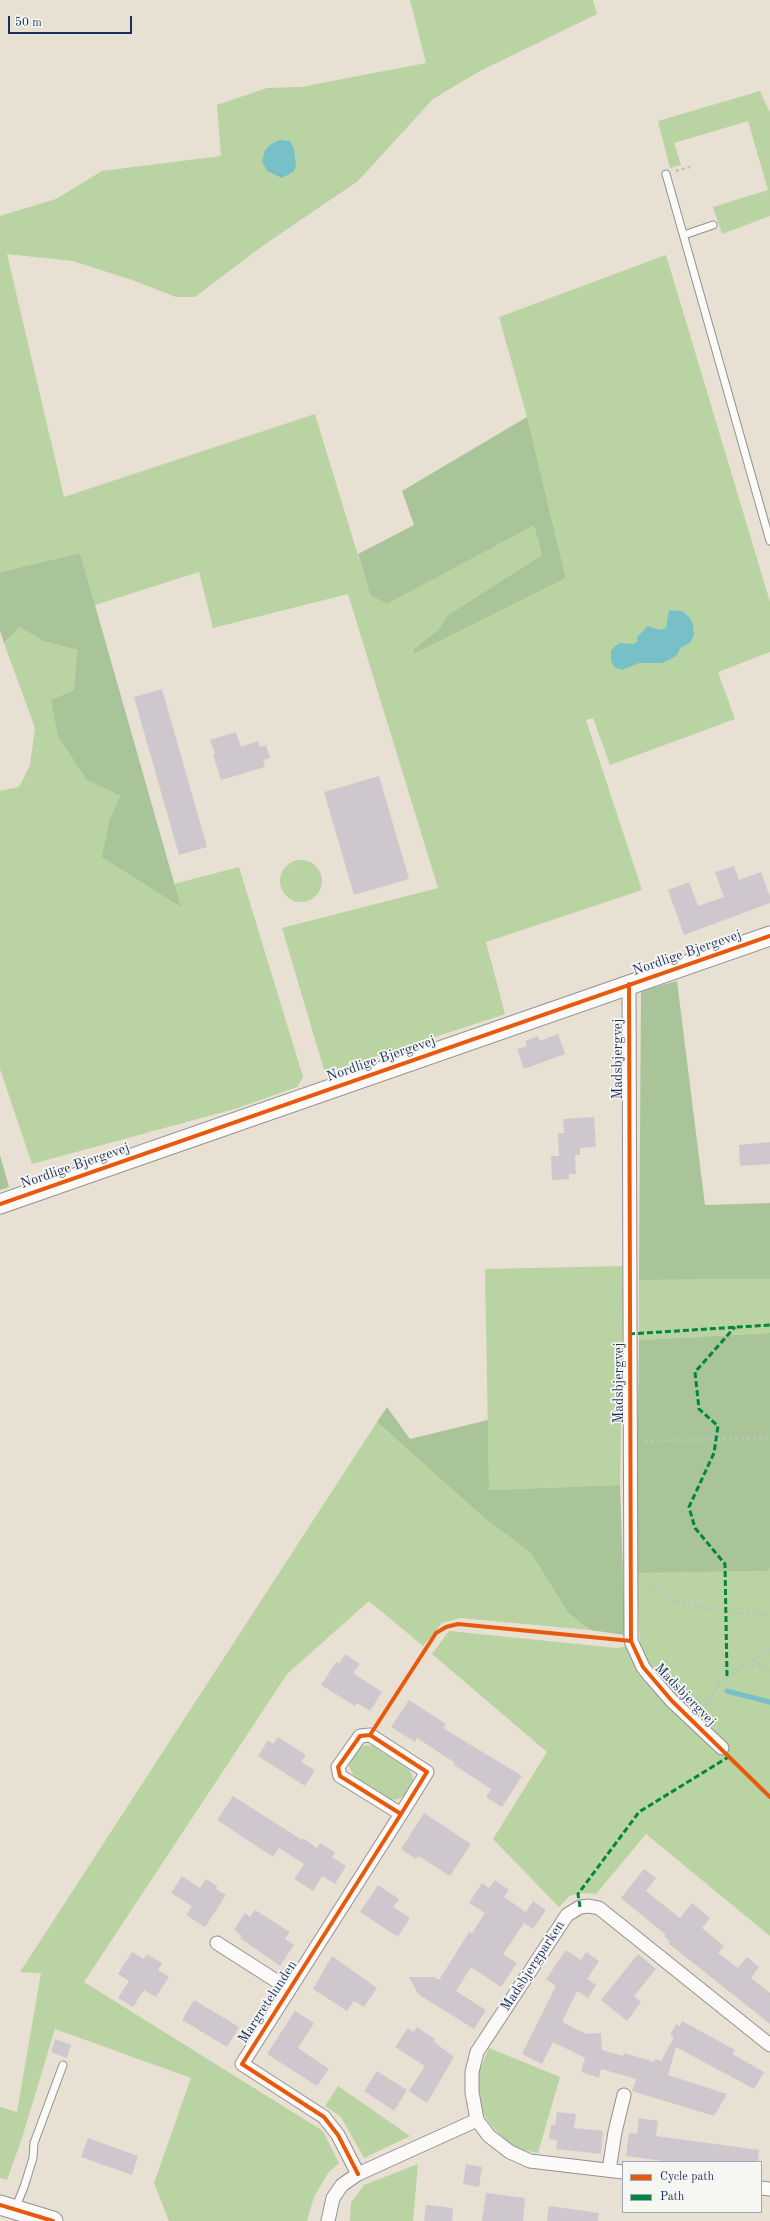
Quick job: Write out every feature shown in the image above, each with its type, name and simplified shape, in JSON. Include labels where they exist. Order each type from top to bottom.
[{"type":"street","name":"Nordlige Bjergevej","points":[[0,1204],[770,936]]},
{"type":"street","name":"Madsbjergvej","points":[[629,984],[630,1626],[636,1654],[650,1676],[695,1723],[722,1748]]},
{"type":"street","name":"Margretelunden","points":[[358,2174],[338,2135],[324,2117],[242,2064],[401,1814],[427,1772],[370,1735],[360,1736],[338,1767],[340,1776],[401,1814]]},
{"type":"street","name":"Madsbjergparken","points":[[622,2172],[530,2161],[510,2152],[489,2136],[477,2120],[472,2092],[472,2072],[477,2052],[567,1915],[580,1907],[590,1906],[599,1908],[770,2045]]},
{"type":"street","name":"Margretelunden","points":[[217,1943],[290,1989]]},
{"type":"street","points":[[609,2170],[615,2132],[624,2095]]},
{"type":"street","points":[[328,2221],[333,2198],[342,2185],[358,2174],[477,2120]]},
{"type":"street","points":[[9,2214],[53,2221]]},
{"type":"lane","points":[[666,174],[770,541]]},
{"type":"lane","points":[[684,235],[713,225]]},
{"type":"lane","points":[[9,2214],[30,2166],[34,2143],[62,2065]]},
{"type":"path","points":[[666,174],[693,166]]},
{"type":"path","points":[[630,1441],[770,1438]]},
{"type":"path","points":[[630,1572],[675,1601],[725,1613],[770,1614]]},
{"type":"path","points":[[695,1723],[720,1682],[770,1650]]},
{"type":"path","points":[[746,1664],[770,1670]]},
{"type":"green space","points":[[410,0],[593,0],[597,14],[478,72],[433,99],[358,181],[261,247],[195,297],[176,297],[132,280],[73,261],[7,254],[64,497],[315,414],[370,595],[387,604],[534,524],[542,555],[448,615],[438,630],[414,649],[414,654],[566,578],[527,417],[499,317],[666,255],[770,602],[770,652],[718,672],[735,719],[610,765],[593,718],[586,720],[642,890],[486,942],[505,1014],[325,1073],[282,928],[438,888],[348,594],[213,628],[199,572],[95,605],[80,553],[0,572],[0,216],[56,199],[102,171],[221,156],[217,105],[267,88],[301,87],[426,63]]},
{"type":"green space","points":[[760,91],[770,113],[770,216],[722,234],[713,207],[768,190],[748,121],[674,143],[681,165],[670,168],[658,121]]},
{"type":"green space","points":[[527,417],[566,578],[414,654],[414,649],[438,630],[448,615],[542,555],[534,525],[387,604],[370,595],[358,554],[414,525],[402,491]]},
{"type":"green space","points":[[80,553],[181,907],[102,857],[110,818],[120,796],[87,780],[58,736],[51,700],[74,690],[77,650],[43,641],[20,627],[4,643],[0,631],[0,572]]},
{"type":"green space","points":[[20,627],[43,641],[77,650],[74,690],[52,700],[87,780],[120,796],[110,818],[180,906],[174,884],[239,867],[303,1077],[297,1087],[238,1108],[32,1164],[0,1069],[0,791],[19,787],[30,765],[35,728],[4,643]]},
{"type":"green space","points":[[297,860],[305,860],[313,863],[319,869],[322,881],[319,893],[313,899],[305,902],[297,902],[289,899],[283,893],[280,885],[280,877],[283,869],[289,863]]},
{"type":"green space","points":[[677,981],[705,1205],[770,1203],[770,1279],[639,1280],[641,991]]},
{"type":"green space","points":[[0,1155],[9,1187],[0,1190]]},
{"type":"green space","points":[[624,1266],[620,1485],[489,1490],[485,1269]]},
{"type":"green space","points":[[770,1279],[770,1333],[639,1340],[639,1280]]},
{"type":"green space","points":[[770,1333],[770,1568],[767,1571],[636,1573],[639,1340]]},
{"type":"green space","points":[[387,1407],[410,1439],[488,1420],[489,1490],[620,1485],[625,1635],[590,1630],[568,1613],[531,1553],[483,1517],[377,1422]]},
{"type":"green space","points":[[377,1422],[483,1517],[531,1553],[568,1613],[590,1630],[460,1618],[442,1623],[423,1646],[369,1601],[287,1674],[84,1982],[323,2131],[339,2163],[328,2173],[314,2197],[307,2221],[169,2221],[154,2183],[191,2078],[55,2029],[22,2138],[7,2180],[0,2178],[0,2107],[17,2112],[41,1973],[20,1972]]},
{"type":"green space","points":[[770,1568],[770,1936],[646,1834],[596,1894],[582,1893],[569,1896],[559,1907],[493,1839],[547,1752],[432,1654],[449,1631],[617,1648],[640,1644],[636,1573],[767,1571]]},
{"type":"green space","points":[[365,1745],[373,1746],[410,1770],[413,1784],[403,1797],[395,1800],[390,1799],[353,1775],[349,1766],[350,1760],[357,1749]]},
{"type":"green space","points":[[489,2048],[560,2077],[538,2153],[517,2149],[506,2141],[490,2124],[484,2114],[479,2101],[479,2072]]},
{"type":"green space","points":[[338,2086],[410,2136],[364,2158],[341,2117],[325,2106]]},
{"type":"green space","points":[[418,2164],[413,2221],[350,2221],[351,2203],[364,2185]]},
{"type":"water","points":[[280,140],[290,141],[294,149],[296,167],[293,172],[282,178],[267,171],[262,161],[265,150],[271,144]]},
{"type":"water","points":[[669,610],[682,611],[690,618],[693,625],[694,635],[690,643],[680,648],[677,655],[662,663],[639,663],[622,670],[614,667],[611,660],[611,651],[615,646],[620,643],[633,644],[638,641],[637,637],[648,626],[659,630],[666,628]]},
{"type":"building","points":[[162,689],[207,847],[179,855],[134,697]]},
{"type":"building","points":[[236,732],[241,747],[258,741],[260,747],[266,745],[270,758],[263,760],[265,767],[221,780],[210,740]]},
{"type":"building","points":[[379,776],[409,879],[354,895],[324,792]]},
{"type":"building","points":[[734,866],[739,880],[761,872],[770,897],[770,903],[684,935],[668,890],[689,882],[698,906],[724,897],[715,872]]},
{"type":"building","points":[[558,1034],[565,1054],[524,1069],[517,1049],[527,1046],[525,1041],[538,1036],[540,1041]]},
{"type":"building","points":[[594,1117],[596,1147],[580,1148],[580,1155],[575,1155],[576,1174],[569,1174],[569,1179],[552,1180],[551,1156],[559,1156],[558,1133],[564,1133],[563,1119]]},
{"type":"building","points":[[770,1142],[770,1164],[740,1166],[739,1145]]},
{"type":"building","points":[[345,1654],[360,1664],[353,1673],[382,1692],[370,1711],[357,1703],[355,1706],[321,1685],[336,1662],[339,1664]]},
{"type":"building","points":[[409,1700],[446,1724],[443,1728],[522,1776],[502,1807],[486,1797],[491,1789],[454,1765],[455,1763],[417,1738],[415,1742],[391,1727]]},
{"type":"building","points":[[278,1737],[306,1755],[301,1762],[315,1770],[305,1786],[258,1756],[268,1740],[273,1744]]},
{"type":"building","points":[[233,1796],[302,1840],[303,1838],[317,1848],[320,1843],[335,1852],[332,1857],[346,1866],[335,1884],[322,1876],[313,1891],[294,1879],[304,1864],[279,1848],[273,1857],[217,1820]]},
{"type":"building","points":[[424,1813],[471,1844],[450,1876],[418,1856],[416,1859],[401,1849]]},
{"type":"building","points":[[644,1869],[656,1878],[646,1891],[680,1918],[692,1903],[710,1918],[702,1928],[724,1946],[718,1953],[738,1968],[747,1957],[759,1967],[751,1978],[770,1993],[770,2024],[668,1943],[670,1941],[664,1936],[666,1935],[621,1898]]},
{"type":"building","points":[[182,1876],[200,1888],[206,1879],[217,1886],[216,1889],[226,1895],[205,1927],[186,1915],[192,1906],[171,1893]]},
{"type":"building","points":[[495,1880],[509,1890],[504,1897],[526,1912],[533,1901],[546,1910],[533,1929],[524,1923],[503,1954],[517,1963],[501,1987],[471,1967],[456,1991],[486,2010],[474,2029],[418,1994],[409,1977],[434,1977],[439,1980],[469,1932],[472,1933],[485,1913],[469,1903],[482,1883],[489,1888]]},
{"type":"building","points":[[378,1885],[399,1899],[393,1907],[410,1918],[398,1937],[360,1912]]},
{"type":"building","points":[[255,1910],[290,1932],[285,1939],[294,1945],[280,1966],[240,1938],[242,1936],[234,1930],[245,1913],[250,1917]]},
{"type":"building","points":[[566,1950],[581,1960],[586,1952],[599,1961],[587,1979],[596,1985],[588,1998],[577,1991],[562,2022],[586,2034],[601,2033],[602,2050],[623,2056],[624,2053],[654,2062],[655,2059],[661,2061],[674,2037],[670,2035],[676,2024],[680,2026],[682,2021],[735,2050],[732,2054],[764,2072],[754,2089],[676,2047],[668,2075],[727,2094],[714,2116],[632,2091],[636,2079],[601,2069],[599,2078],[581,2072],[585,2058],[553,2042],[542,2064],[522,2054],[556,1986],[546,1979]]},
{"type":"building","points":[[132,1952],[144,1959],[147,1954],[162,1963],[158,1970],[169,1977],[156,1997],[144,1990],[133,2007],[118,1998],[129,1981],[118,1974]]},
{"type":"building","points":[[638,1954],[656,1969],[634,1996],[641,2002],[627,2021],[601,2000]]},
{"type":"building","points":[[332,1956],[377,1988],[364,2007],[354,2001],[347,2011],[313,1989]]},
{"type":"building","points":[[194,2000],[239,2027],[227,2047],[182,2020]]},
{"type":"building","points":[[295,2011],[314,2023],[298,2048],[329,2069],[317,2086],[267,2054]]},
{"type":"building","points":[[417,2027],[435,2039],[434,2042],[454,2057],[427,2103],[409,2091],[425,2066],[395,2047],[408,2028],[414,2032]]},
{"type":"building","points":[[55,2039],[71,2045],[67,2058],[51,2052]]},
{"type":"building","points":[[377,2071],[407,2090],[394,2111],[364,2091]]},
{"type":"building","points":[[557,2112],[576,2114],[574,2128],[603,2131],[601,2154],[556,2149],[557,2140],[549,2139],[551,2125],[555,2125]]},
{"type":"building","points":[[639,2118],[658,2121],[656,2136],[759,2150],[758,2161],[664,2161],[626,2156],[629,2133],[637,2134]]},
{"type":"building","points":[[88,2138],[138,2156],[132,2175],[81,2157]]},
{"type":"building","points":[[466,2164],[482,2167],[479,2187],[463,2184]]},
{"type":"building","points":[[486,2193],[525,2198],[523,2221],[482,2221]]},
{"type":"building","points":[[426,2205],[453,2208],[452,2221],[424,2221]]},
{"type":"building","points":[[549,2206],[599,2213],[598,2221],[547,2221]]},
{"type":"waterway","points":[[727,1691],[770,1702]]},
{"type":"marked path","points":[[629,1334],[770,1325]]},
{"type":"marked path","points":[[727,1676],[725,1564],[695,1528],[689,1507],[714,1453],[718,1426],[699,1409],[695,1372],[735,1327]]},
{"type":"marked path","points":[[580,1907],[578,1894],[639,1812],[730,1756]]},
{"type":"cycle path","points":[[0,1204],[770,936]]},
{"type":"cycle path","points":[[629,984],[631,1641],[643,1667],[672,1701],[770,1797]]},
{"type":"cycle path","points":[[370,1735],[436,1633],[446,1627],[458,1624],[631,1641]]},
{"type":"cycle path","points":[[358,2174],[338,2135],[324,2117],[242,2064],[401,1814],[427,1772],[370,1735],[360,1736],[338,1767],[340,1776],[401,1814]]},
{"type":"cycle path","points":[[0,2205],[53,2221]]}]
